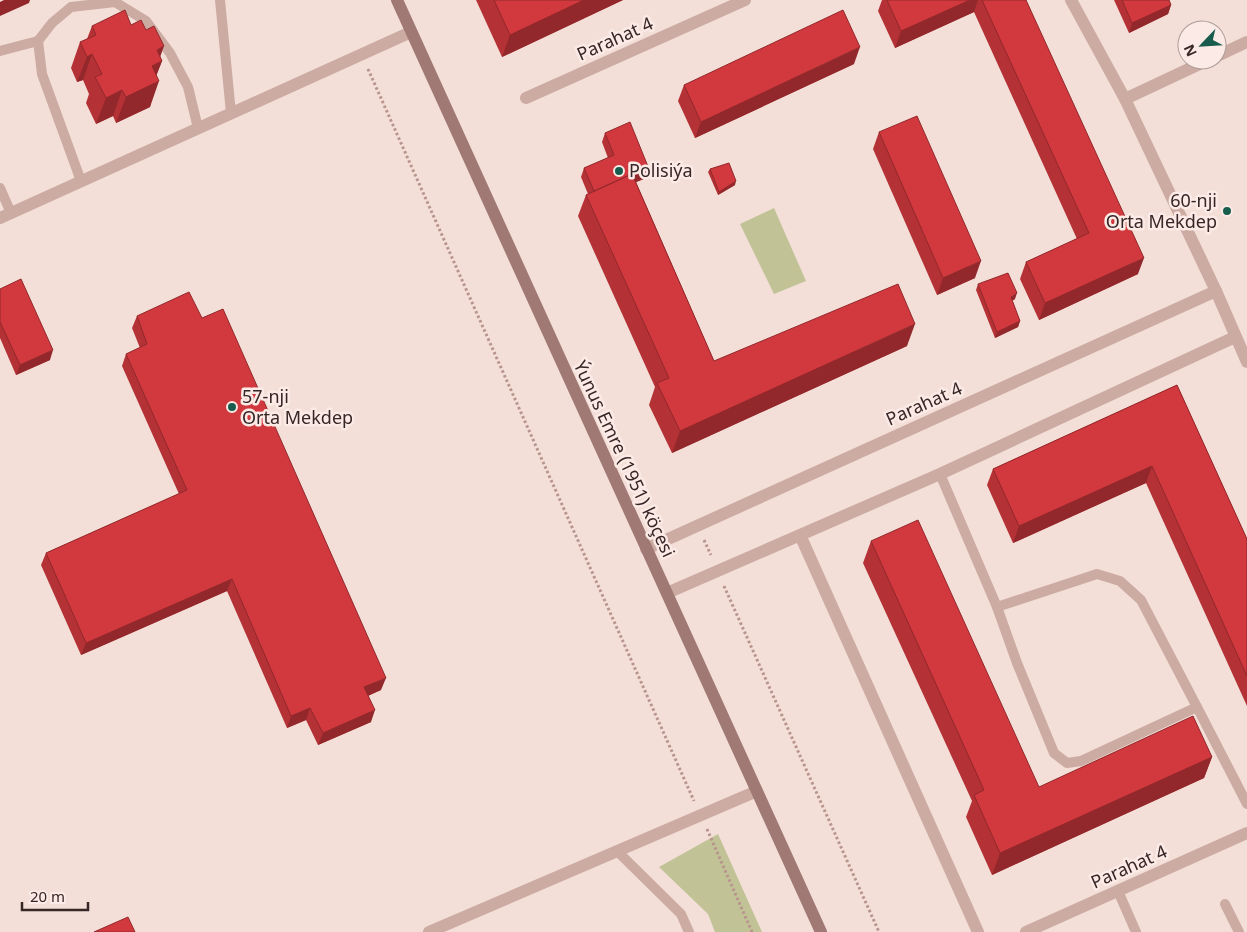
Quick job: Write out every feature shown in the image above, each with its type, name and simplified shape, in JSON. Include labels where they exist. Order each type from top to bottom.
[{"type":"street","name":"Ýunus Emre (1951) köçesi","points":[[397,0],[821,932]]},
{"type":"street","name":"Parahat 4","points":[[526,98],[745,0]]},
{"type":"street","points":[[1071,0],[1125,99],[1216,291],[1247,362]]},
{"type":"street","points":[[6,215],[411,32]]},
{"type":"street","points":[[1227,51],[1247,42]]},
{"type":"street","points":[[1125,99],[1187,70]]},
{"type":"street","name":"Parahat 4","points":[[646,550],[1216,291]]},
{"type":"street","points":[[667,593],[940,474],[1235,337]]},
{"type":"street","points":[[800,535],[978,932]]},
{"type":"street","points":[[429,932],[756,791]]},
{"type":"street","name":"Parahat 4","points":[[1026,932],[1247,833]]},
{"type":"lane","points":[[220,0],[231,113]]},
{"type":"lane","points":[[0,50],[38,42],[52,23],[70,4],[114,1],[146,22],[170,53],[188,87],[198,128]]},
{"type":"lane","points":[[38,42],[42,74],[81,181]]},
{"type":"lane","points":[[0,188],[6,215]]},
{"type":"lane","points":[[940,474],[996,607],[1054,753],[1067,763],[1081,760],[1198,707]]},
{"type":"lane","points":[[996,607],[1096,574],[1120,581],[1141,600],[1246,798]]},
{"type":"lane","points":[[617,851],[681,914],[689,932]]},
{"type":"lane","points":[[1118,891],[1136,932]]},
{"type":"lane","points":[[1225,904],[1239,932]]},
{"type":"path","points":[[362,54],[752,932]]},
{"type":"path","points":[[698,526],[879,932]]},
{"type":"green space","points":[[774,208],[806,281],[774,294],[740,224]]},
{"type":"green space","points":[[718,834],[762,932],[715,932],[708,914],[659,867]]},
{"type":"building","points":[[494,0],[584,0],[510,35]]},
{"type":"building","points":[[887,0],[970,0],[901,31]]},
{"type":"building","points":[[982,0],[1026,0],[1144,258],[1045,303],[1026,262],[1089,233]]},
{"type":"building","points":[[1122,0],[1169,0],[1171,5],[1132,23]]},
{"type":"building","points":[[125,10],[131,25],[141,20],[146,30],[154,26],[164,46],[157,50],[162,61],[152,66],[159,81],[126,97],[122,90],[106,98],[95,77],[102,74],[92,54],[87,57],[80,42],[96,35],[92,26]]},
{"type":"building","points":[[843,10],[860,47],[701,122],[684,85]]},
{"type":"building","points":[[917,116],[981,261],[943,278],[879,132]]},
{"type":"building","name":"Polisiýa","points":[[630,122],[649,169],[633,176],[632,174],[594,191],[584,168],[614,155],[605,133]]},
{"type":"building","points":[[729,163],[736,181],[719,192],[710,169]]},
{"type":"building","points":[[632,174],[714,361],[898,284],[915,324],[680,431],[657,383],[669,378],[586,195]]},
{"type":"building","points":[[1008,273],[1017,293],[1011,297],[1020,321],[997,332],[978,284]]},
{"type":"building","points":[[21,279],[53,350],[20,365],[0,322],[0,289]]},
{"type":"building","points":[[189,292],[202,318],[223,309],[386,678],[364,687],[375,710],[323,733],[310,708],[291,716],[232,579],[86,643],[46,553],[187,490],[126,354],[147,344],[137,316]]},
{"type":"building","points":[[1177,385],[1247,539],[1247,676],[1152,466],[1019,526],[993,469]]},
{"type":"building","points":[[918,520],[1039,787],[1193,716],[1212,757],[1000,853],[974,795],[984,790],[871,541]]},
{"type":"building","points":[[128,917],[135,932],[94,932]]},
{"type":"place","name":"Polisiýa","points":[[619,171]]},
{"type":"place","name":"60-nji Orta Mekdep","points":[[1227,211]]},
{"type":"place","name":"57-nji Orta Mekdep","points":[[232,407]]}]
